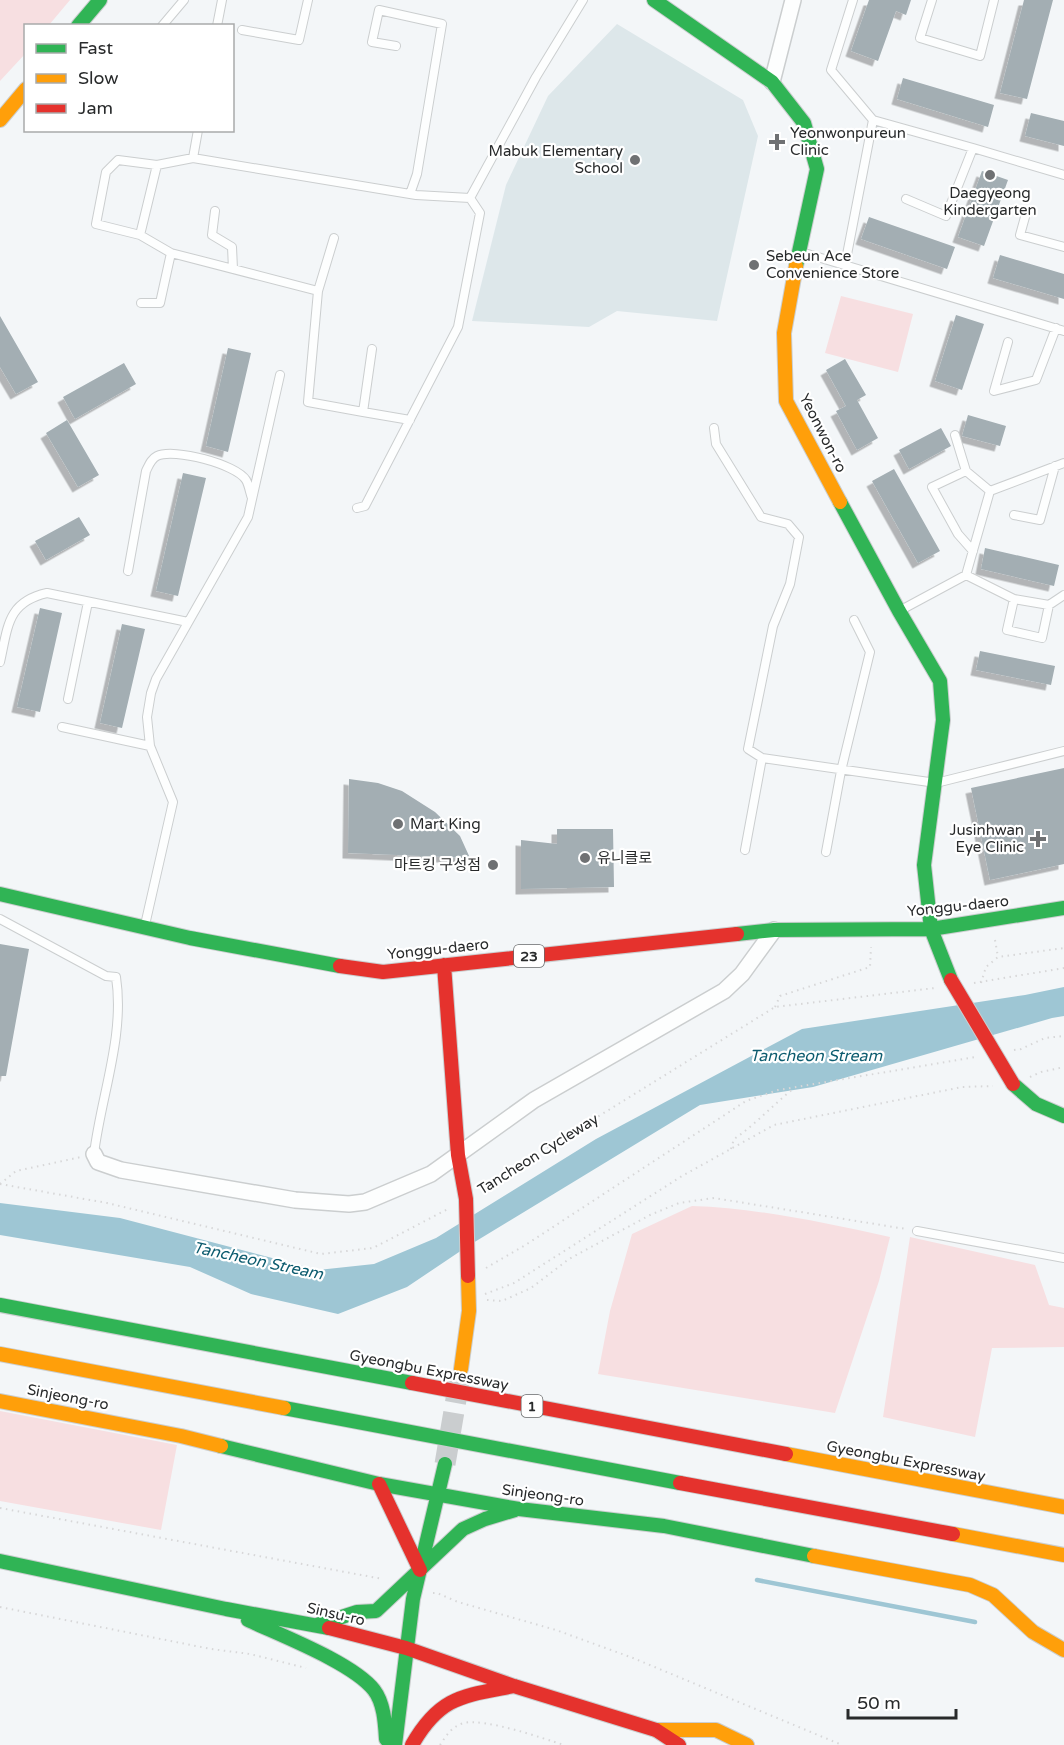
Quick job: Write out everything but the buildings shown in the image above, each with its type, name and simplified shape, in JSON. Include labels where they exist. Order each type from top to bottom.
[{"type":"main road","points":[[80,24],[100,0]]},
{"type":"main road","name":"Yeonwon-ro","points":[[654,0],[772,82],[804,123],[817,169],[784,333],[786,401],[899,611],[940,681],[943,720],[924,865],[931,929],[951,980],[1013,1084],[1027,1099],[1044,1109],[1064,1116]]},
{"type":"main road","points":[[0,120],[24,91]]},
{"type":"main road","name":"Yonggu-daero","points":[[0,894],[262,954],[329,966],[382,972],[774,930],[931,929],[1064,908]]},
{"type":"main road","points":[[444,965],[458,1155],[466,1199],[469,1300],[461,1369]]},
{"type":"main road","name":"Gyeongbu Expressway","points":[[0,1305],[1064,1507]]},
{"type":"main road","points":[[0,1354],[1064,1554]]},
{"type":"main road","name":"Sinjeong-ro","points":[[0,1401],[181,1436],[379,1484],[519,1509],[664,1526],[753,1545],[970,1585],[993,1595],[1033,1632],[1064,1650]]},
{"type":"main road","points":[[395,1745],[413,1599],[445,1464]]},
{"type":"main road","points":[[379,1484],[420,1570]]},
{"type":"main road","points":[[316,1625],[357,1612],[376,1611],[463,1529],[485,1519],[519,1509]]},
{"type":"main road","name":"Sinsu-ro","points":[[0,1561],[226,1609],[316,1625],[406,1648],[514,1686],[656,1730],[679,1745]]},
{"type":"main road","points":[[226,1609],[349,1670],[369,1683],[376,1692],[384,1714],[387,1745]]},
{"type":"main road","points":[[412,1745],[421,1726],[432,1713],[446,1703],[457,1698],[514,1686]]},
{"type":"main road","name":"Sinsu-ro","points":[[656,1730],[716,1730],[747,1745]]},
{"type":"street","points":[[772,82],[793,0]]},
{"type":"street","points":[[94,1153],[98,1162],[121,1170],[295,1200],[349,1204],[365,1202],[431,1174],[534,1100],[724,991],[742,974],[774,930]]},
{"type":"lane","points":[[164,24],[184,0]]},
{"type":"lane","points":[[217,24],[222,0]]},
{"type":"lane","points":[[242,30],[299,40],[308,0]]},
{"type":"lane","points":[[470,198],[536,77],[583,0]]},
{"type":"lane","points":[[853,0],[831,70],[873,120],[1064,175]]},
{"type":"lane","points":[[932,0],[921,38],[980,56],[994,0]]},
{"type":"lane","points":[[396,46],[372,42],[379,10],[442,24],[417,174],[410,194]]},
{"type":"lane","points":[[845,265],[873,120]]},
{"type":"lane","points":[[193,158],[198,132]]},
{"type":"lane","points":[[906,199],[946,216],[973,148]]},
{"type":"lane","points":[[318,291],[171,252],[140,235],[96,224],[106,172],[118,160],[157,165],[193,158],[410,194],[470,198]]},
{"type":"lane","points":[[140,235],[157,165]]},
{"type":"lane","points":[[357,508],[365,506],[458,327],[480,213],[470,198]]},
{"type":"lane","points":[[215,211],[212,235],[232,247],[233,269]]},
{"type":"lane","points":[[1025,217],[1020,235],[1064,247]]},
{"type":"lane","points":[[334,238],[318,291],[308,402],[410,420]]},
{"type":"lane","points":[[799,251],[1060,330],[1036,380],[994,391],[1008,342]]},
{"type":"lane","points":[[141,303],[160,303],[171,252]]},
{"type":"lane","points":[[363,411],[372,349]]},
{"type":"lane","points":[[145,927],[173,802],[150,746],[147,717],[151,693],[156,679],[248,517],[280,375]]},
{"type":"lane","points":[[714,428],[716,444],[761,517],[788,524],[800,537],[790,584],[773,627],[748,749],[762,758],[936,783],[1064,751]]},
{"type":"lane","points":[[955,435],[966,471],[990,491]]},
{"type":"lane","points":[[128,571],[146,471],[151,461],[159,455],[169,454],[201,459],[228,467],[246,480],[253,500]]},
{"type":"lane","points":[[990,491],[1064,463]]},
{"type":"lane","points":[[1014,515],[1040,520],[1055,466]]},
{"type":"lane","points":[[966,471],[932,487],[958,534],[973,550]]},
{"type":"lane","points":[[899,611],[966,575],[990,491]]},
{"type":"lane","points":[[966,575],[1014,599],[1049,605],[1064,595]]},
{"type":"lane","points":[[0,662],[10,616],[20,604],[32,596],[47,593],[188,622]]},
{"type":"lane","points":[[1014,599],[1006,630],[1042,638],[1049,605]]},
{"type":"lane","points":[[68,699],[88,602]]},
{"type":"lane","points":[[826,852],[841,771],[870,652],[854,620]]},
{"type":"lane","points":[[62,727],[150,746]]},
{"type":"lane","points":[[746,850],[762,758]]},
{"type":"lane","points":[[0,919],[106,976],[116,977],[119,999],[112,1056],[94,1153]]},
{"type":"lane","points":[[918,1231],[1064,1258]]},
{"type":"path","points":[[775,1007],[780,996],[870,967],[872,929]]},
{"type":"path","points":[[981,983],[986,966],[998,957],[1064,948]]},
{"type":"path","points":[[969,984],[1064,968]]},
{"type":"path","name":"Tancheon Cycleway","points":[[0,1184],[107,1203],[321,1254],[373,1248],[466,1199],[775,1007],[935,988]]},
{"type":"path","points":[[1010,1051],[1021,1049],[1045,1038],[1064,1036]]},
{"type":"path","points":[[468,1278],[537,1238],[746,1101],[778,1090],[979,1056]]},
{"type":"path","points":[[1041,1072],[1064,1067]]},
{"type":"path","points":[[469,1300],[514,1283],[682,1176],[774,1125],[962,1087],[1013,1084]]},
{"type":"path","points":[[731,1149],[734,1138],[753,1126],[770,1107],[796,1087]]},
{"type":"path","points":[[0,1184],[16,1171],[78,1159],[94,1153]]},
{"type":"path","points":[[469,1300],[502,1301],[512,1297],[531,1288],[569,1259],[650,1215],[679,1203],[714,1198],[918,1231]]},
{"type":"path","points":[[0,1607],[212,1649],[250,1654],[308,1668]]},
{"type":"path","points":[[440,1745],[450,1731],[464,1723],[494,1724],[564,1745]]},
{"type":"shaded area","points":[[0,0],[70,0],[50,24],[24,24],[24,55],[0,81]]},
{"type":"shaded area","name":"Mabuk Elementary School","points":[[617,24],[743,100],[758,136],[717,321],[617,311],[589,327],[472,321],[506,185],[548,96]]},
{"type":"shaded area","points":[[841,296],[913,314],[898,372],[825,353]]},
{"type":"shaded area","points":[[692,1206],[767,1213],[890,1237],[879,1281],[835,1413],[598,1374],[610,1311],[632,1234]]},
{"type":"shaded area","points":[[910,1237],[1035,1265],[1049,1305],[1064,1308],[1064,1347],[992,1348],[975,1437],[883,1417]]},
{"type":"shaded area","points":[[0,1411],[177,1445],[161,1530],[0,1501]]},
{"type":"water","name":"Tancheon Stream","points":[[1064,987],[1064,1016],[813,1087],[700,1105],[468,1246],[407,1287],[338,1314],[251,1294],[190,1267],[0,1235],[0,1203],[120,1218],[318,1270],[374,1264],[436,1238],[596,1139],[802,1029]]},
{"type":"waterway","points":[[757,1580],[975,1622]]},
{"type":"tunnel","points":[[445,1464],[460,1376]]},
{"type":"traffic: fast","points":[[80,24],[100,0]]},
{"type":"traffic: fast","points":[[654,0],[772,82],[804,123],[817,169],[796,266]]},
{"type":"traffic: fast","points":[[840,502],[940,681],[943,720],[924,865],[931,929],[951,980]]},
{"type":"traffic: fast","points":[[0,894],[190,938],[340,966]]},
{"type":"traffic: fast","points":[[737,934],[774,930],[931,929],[1064,908]]},
{"type":"traffic: fast","points":[[1013,1084],[1036,1104],[1064,1116]]},
{"type":"traffic: fast","points":[[0,1305],[412,1383]]},
{"type":"traffic: fast","points":[[284,1408],[680,1483]]},
{"type":"traffic: fast","points":[[221,1446],[379,1484],[519,1509],[664,1526],[814,1556]]},
{"type":"traffic: fast","points":[[395,1745],[413,1599],[445,1464]]},
{"type":"traffic: fast","points":[[317,1625],[357,1612],[376,1611],[463,1529],[485,1519],[515,1510]]},
{"type":"traffic: fast","points":[[0,1561],[226,1609],[329,1628]]},
{"type":"traffic: fast","points":[[248,1620],[315,1650],[364,1680],[374,1690],[380,1701],[386,1739]]},
{"type":"traffic: slow","points":[[0,120],[24,91]]},
{"type":"traffic: slow","points":[[796,266],[784,333],[786,401],[840,502]]},
{"type":"traffic: slow","points":[[461,1369],[469,1311],[468,1276]]},
{"type":"traffic: slow","points":[[0,1354],[284,1408]]},
{"type":"traffic: slow","points":[[0,1401],[181,1436],[221,1446]]},
{"type":"traffic: slow","points":[[786,1454],[1064,1507]]},
{"type":"traffic: slow","points":[[953,1534],[1064,1555]]},
{"type":"traffic: slow","points":[[814,1556],[970,1585],[993,1595],[1033,1632],[1064,1650]]},
{"type":"traffic: slow","points":[[656,1730],[716,1730],[747,1745]]},
{"type":"traffic: jam","points":[[340,966],[383,972],[737,934]]},
{"type":"traffic: jam","points":[[444,965],[458,1155],[466,1199],[468,1276]]},
{"type":"traffic: jam","points":[[951,980],[1013,1084]]},
{"type":"traffic: jam","points":[[412,1383],[786,1454]]},
{"type":"traffic: jam","points":[[680,1483],[953,1534]]},
{"type":"traffic: jam","points":[[379,1484],[420,1570]]},
{"type":"traffic: jam","points":[[329,1628],[406,1648],[514,1686],[656,1730],[679,1745]]},
{"type":"traffic: jam","points":[[412,1745],[422,1729],[443,1707],[467,1696],[514,1686]]},
{"type":"place","name":"Yeonwonpureun Clinic","points":[[777,142]]},
{"type":"place","name":"Mabuk Elementary School","points":[[635,160]]},
{"type":"place","name":"Daegyeong Kindergarten","points":[[990,175]]},
{"type":"place","name":"Sebeun Ace Convenience Store","points":[[754,265]]},
{"type":"place","name":"Mart King","points":[[398,824]]},
{"type":"place","name":"Jusinhwan Eye Clinic","points":[[1038,839]]},
{"type":"place","name":"유니클로","points":[[585,858]]},
{"type":"place","name":"마트킹 구성점","points":[[493,865]]}]
